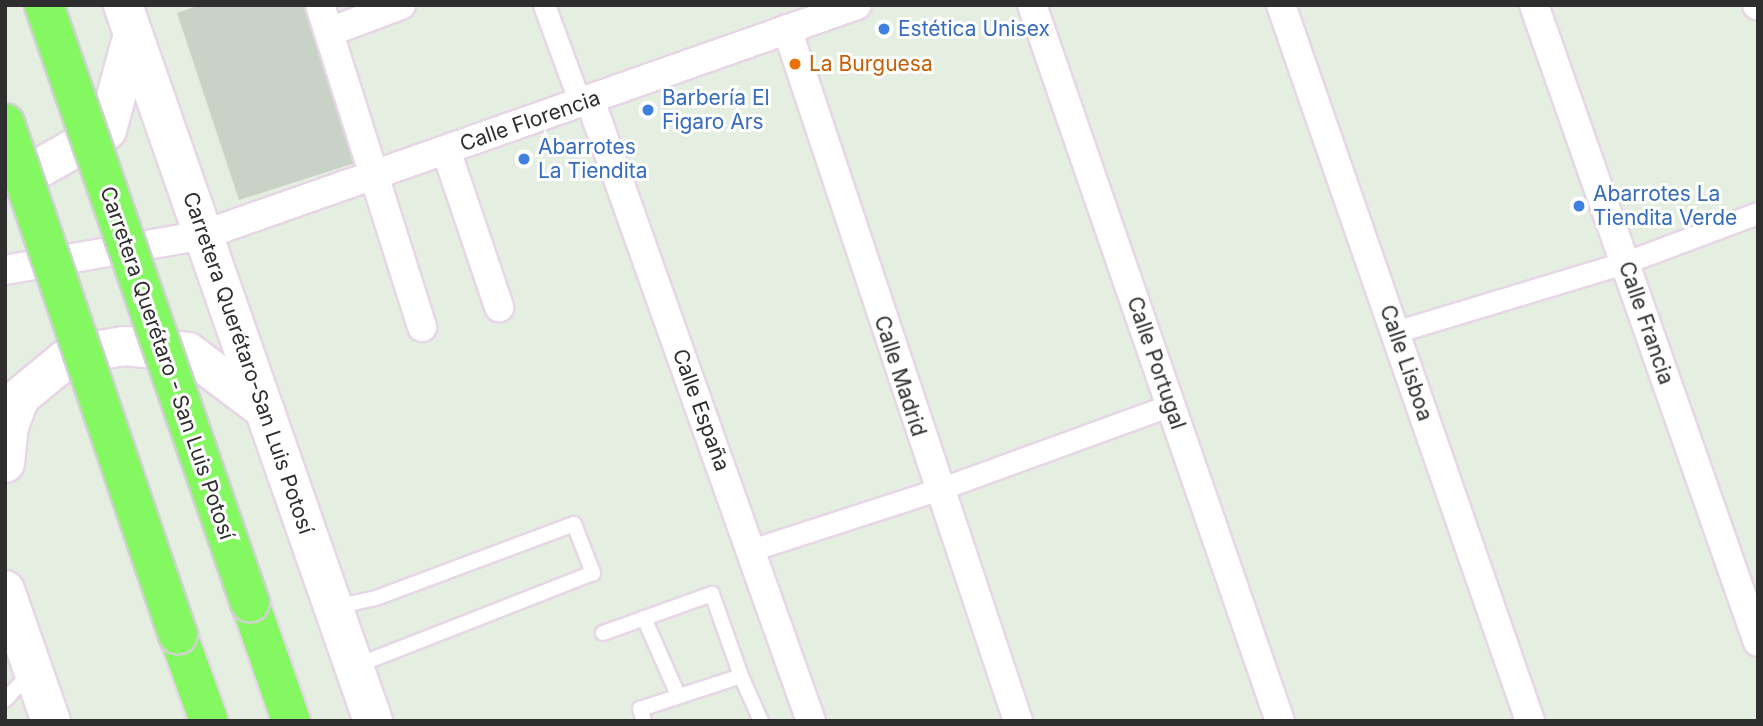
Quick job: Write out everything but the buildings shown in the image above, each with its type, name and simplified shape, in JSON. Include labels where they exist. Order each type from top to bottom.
[{"type":"highway","name":"Carretera Querétaro - San Luis Potosí","points":[[44,5],[291,721]]},
{"type":"highway","points":[[5,123],[209,721]]},
{"type":"main road","points":[[5,177],[43,166],[107,130],[128,20]]},
{"type":"main road","name":"Carretera Querétaro-San Luis Potosí","points":[[128,20],[373,721]]},
{"type":"main road","points":[[5,463],[9,426],[20,397],[71,355],[124,346],[188,352],[265,410]]},
{"type":"main road","points":[[5,590],[51,721]]},
{"type":"street","points":[[320,5],[422,327]]},
{"type":"street","points":[[329,32],[401,5]]},
{"type":"street","points":[[544,5],[585,102]]},
{"type":"street","name":"Calle Florencia","points":[[5,270],[203,235],[858,5]]},
{"type":"street","name":"Calle Portugal","points":[[1032,5],[1280,721]]},
{"type":"street","name":"Calle Lisboa","points":[[1282,5],[1530,721]]},
{"type":"street","name":"Calle Francia","points":[[1534,5],[1758,642]]},
{"type":"street","name":"Calle Madrid","points":[[787,29],[937,490],[1017,721]]},
{"type":"street","name":"Calle España","points":[[585,102],[751,550],[811,721]]},
{"type":"street","points":[[446,150],[499,307]]},
{"type":"street","points":[[1395,332],[1624,263],[1758,213]]},
{"type":"street","points":[[751,550],[937,490],[1170,405]]},
{"type":"lane","points":[[334,608],[376,598],[574,524],[593,573],[354,667]]},
{"type":"lane","points":[[603,633],[712,594],[741,676],[761,721]]},
{"type":"lane","points":[[644,618],[678,695]]},
{"type":"lane","points":[[5,700],[33,670]]},
{"type":"lane","points":[[643,721],[640,709],[741,676]]},
{"type":"place","name":"Estética Unisex","points":[[884,29]]},
{"type":"place","name":"La Burguesa","points":[[795,64]]},
{"type":"place","name":"Barbería El Figaro Ars","points":[[648,110]]},
{"type":"place","name":"Abarrotes La Tiendita","points":[[524,159]]},
{"type":"place","name":"Abarrotes La Tiendita Verde","points":[[1579,206]]}]
